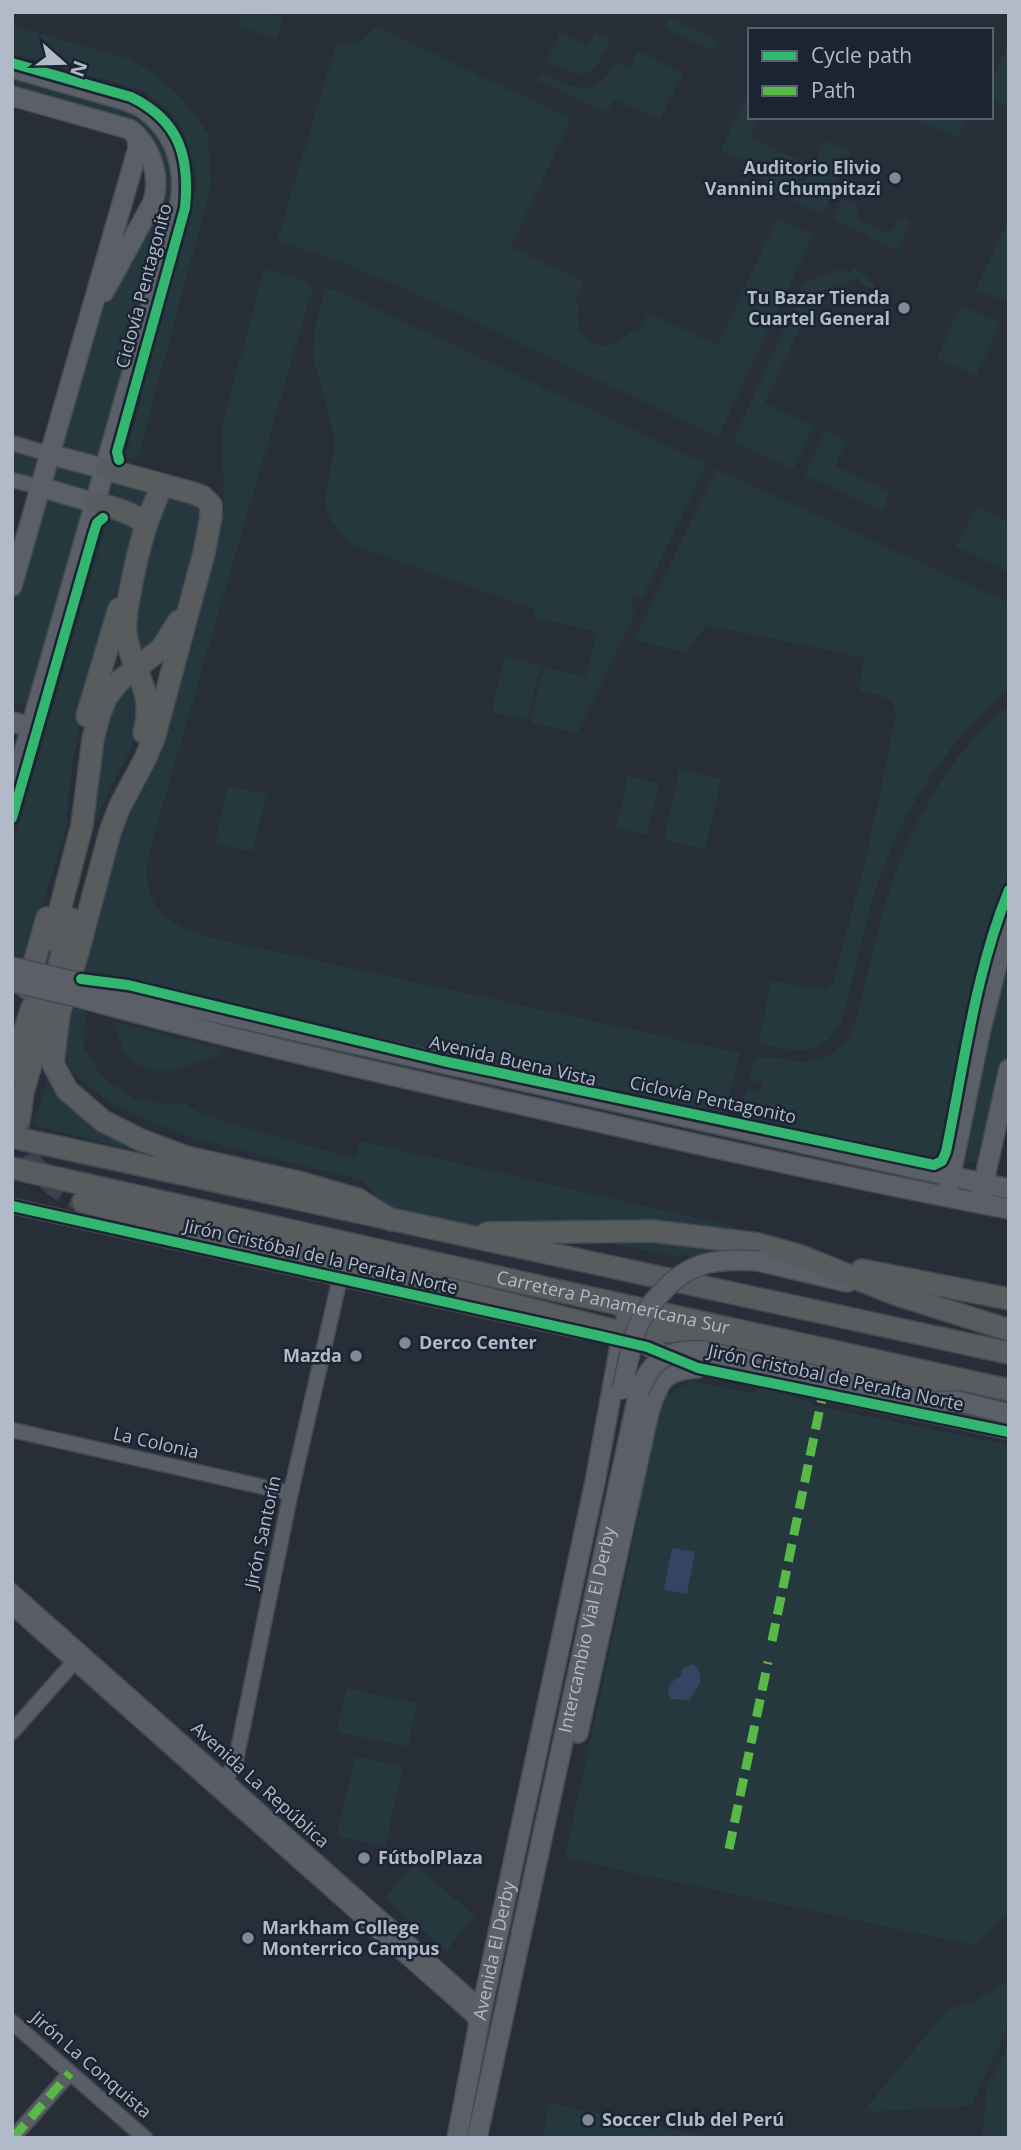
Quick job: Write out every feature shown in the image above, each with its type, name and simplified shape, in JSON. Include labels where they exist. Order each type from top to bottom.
[{"type":"highway","points":[[105,469],[203,497],[211,505],[211,517],[204,553],[154,738],[110,832],[59,1014],[53,1064],[68,1090],[103,1121],[141,1140],[186,1157],[357,1199],[391,1220]]},
{"type":"highway","points":[[12,1031],[23,1003],[67,839],[75,802],[85,724],[94,688],[146,525],[163,485]]},
{"type":"highway","points":[[95,503],[128,512],[139,517],[146,525]]},
{"type":"highway","points":[[14,1130],[26,1079],[92,853],[113,797],[141,745],[146,725],[147,701],[144,682],[126,634],[126,612],[140,547]]},
{"type":"highway","points":[[12,1072],[75,853],[86,803],[93,738],[99,716],[106,698],[118,682],[161,649],[170,637],[180,620],[204,553]]},
{"type":"highway","name":"Carretera Panamericana Sur","points":[[14,1130],[22,1136],[91,1154],[1009,1353]]},
{"type":"highway","name":"Carretera Panamericana Sur","points":[[12,1168],[1009,1390]]},
{"type":"highway","points":[[83,1202],[355,1265],[620,1332],[640,1339],[658,1351]]},
{"type":"highway","points":[[456,1234],[653,1230],[758,1244],[812,1260],[895,1294],[1005,1329]]},
{"type":"highway","points":[[812,1260],[1009,1299]]},
{"type":"highway","points":[[564,1292],[596,1311],[667,1331],[944,1395],[957,1401]]},
{"type":"main road","points":[[12,68],[141,107],[164,129],[178,157],[182,194],[95,503],[22,725],[12,794]]},
{"type":"main road","points":[[12,96],[115,125],[134,133],[152,161],[156,176],[155,195],[143,225],[89,317]]},
{"type":"main road","points":[[12,586],[138,149],[134,133]]},
{"type":"main road","points":[[49,454],[105,469]]},
{"type":"main road","points":[[40,488],[95,503]]},
{"type":"main road","points":[[946,1197],[980,1033],[1009,916]]},
{"type":"main road","name":"Avenida Buena Vista","points":[[12,967],[79,990],[345,1065],[723,1150],[1009,1209]]},
{"type":"main road","name":"Avenida Buena Vista","points":[[12,982],[79,990],[351,1043],[1009,1188]]},
{"type":"main road","points":[[345,1065],[351,1043]]},
{"type":"main road","points":[[979,1203],[1009,1069]]},
{"type":"main road","points":[[534,1763],[555,1713],[631,1390],[631,1349],[639,1325],[651,1305],[667,1286],[687,1270],[710,1262],[733,1259],[758,1261],[895,1294]]},
{"type":"main road","points":[[534,1763],[593,1494],[621,1341]]},
{"type":"main road","points":[[631,1390],[659,1361],[672,1353],[703,1351],[933,1402],[957,1401],[1009,1414]]},
{"type":"main road","points":[[534,1870],[562,1807],[656,1388],[670,1373],[698,1368]]},
{"type":"main road","name":"Intercambio Vial El Derby","points":[[534,1870],[631,1390]]},
{"type":"main road","name":"Avenida El Derby","points":[[457,2138],[534,1763]]},
{"type":"main road","name":"Avenida El Derby","points":[[477,2138],[534,1870]]},
{"type":"street","points":[[12,443],[49,454]]},
{"type":"street","points":[[12,480],[40,488]]},
{"type":"street","name":"Jirón Cristóbal de la Peralta Norte","points":[[12,1206],[658,1351]]},
{"type":"street","name":"Jirón Santorín","points":[[222,1785],[236,1760],[290,1493],[340,1278]]},
{"type":"street","name":"Jirón Cristobal de Peralta Norte","points":[[658,1351],[698,1368],[1009,1432]]},
{"type":"street","name":"La Colonia","points":[[12,1430],[290,1493]]},
{"type":"street","name":"Avenida La República","points":[[12,1591],[76,1656],[222,1785],[472,2015],[481,2017]]},
{"type":"street","name":"Avenida La República","points":[[12,1607],[76,1656]]},
{"type":"street","points":[[12,1732],[76,1656]]},
{"type":"street","name":"Jirón La Conquista","points":[[12,2022],[145,2138]]},
{"type":"street","points":[[13,2138],[70,2073]]},
{"type":"shaded area","points":[[242,12],[260,12],[282,18],[277,38],[238,27]]},
{"type":"shaded area","points":[[669,18],[718,41],[713,51],[664,28]]},
{"type":"shaded area","points":[[12,26],[129,59],[154,73],[181,98],[208,133],[211,186],[138,457],[125,458],[192,208],[197,180],[190,154],[182,129],[166,108],[144,91],[12,53]]},
{"type":"shaded area","points":[[375,26],[571,119],[511,247],[584,282],[575,301],[580,304],[580,329],[594,343],[603,346],[613,344],[623,339],[632,329],[639,332],[648,313],[718,345],[777,218],[813,235],[718,437],[406,289],[336,260],[277,241],[336,44],[358,42]]},
{"type":"shaded area","points":[[560,32],[588,45],[595,32],[611,39],[593,69],[580,73],[547,61]]},
{"type":"shaded area","points":[[1009,44],[1009,107],[993,99],[993,76]]},
{"type":"shaded area","points":[[638,51],[683,73],[660,120],[614,99],[607,112],[537,80],[541,73],[573,86],[591,87],[608,75],[615,62],[630,69]]},
{"type":"shaded area","points":[[12,73],[141,116],[167,147],[176,192],[101,460],[60,452],[92,337],[102,312],[153,218],[149,143],[12,91]]},
{"type":"shaded area","points":[[744,101],[748,103],[748,119],[758,119],[750,138],[805,163],[798,180],[805,182],[825,140],[851,152],[822,215],[762,186],[768,172],[721,150]]},
{"type":"shaded area","points":[[918,119],[966,119],[957,138]]},
{"type":"shaded area","points":[[843,197],[855,202],[861,221],[890,234],[897,222],[906,219],[911,222],[898,251],[833,219]]},
{"type":"shaded area","points":[[1009,219],[1009,304],[976,289]]},
{"type":"shaded area","points":[[851,267],[865,274],[878,291],[861,284],[858,278],[816,293],[765,403],[813,426],[793,469],[733,441],[806,282],[841,269],[854,274]]},
{"type":"shaded area","points":[[264,269],[307,281],[312,290],[148,856],[148,887],[153,900],[168,919],[208,937],[740,1053],[724,1114],[457,1057],[129,979],[79,970],[119,825],[201,599],[222,525],[224,419]]},
{"type":"shaded area","points":[[326,289],[341,292],[706,464],[642,599],[635,596],[630,608],[636,612],[577,733],[531,722],[542,674],[548,668],[585,677],[598,632],[533,617],[534,609],[351,544],[331,520],[325,502],[335,444],[313,358],[315,327]]},
{"type":"shaded area","points":[[961,305],[1000,323],[976,376],[937,358]]},
{"type":"shaded area","points":[[825,431],[846,441],[835,466],[890,492],[882,511],[805,475]]},
{"type":"shaded area","points":[[12,448],[40,456],[33,478],[12,472]]},
{"type":"shaded area","points":[[64,464],[88,471],[94,479],[91,491],[69,491],[50,479],[54,467]]},
{"type":"shaded area","points":[[716,469],[1009,603],[1009,689],[958,740],[918,795],[888,856],[876,889],[843,1019],[827,1041],[809,1050],[775,1047],[762,1044],[759,1039],[771,984],[775,981],[821,989],[834,982],[868,849],[896,716],[895,709],[883,697],[858,691],[865,658],[708,625],[684,652],[634,640]]},
{"type":"shaded area","points":[[113,478],[145,486],[149,496],[146,505],[138,510],[106,500],[107,483]]},
{"type":"shaded area","points":[[173,497],[194,504],[203,514],[189,572],[166,632],[143,657],[132,634],[149,535],[166,498]]},
{"type":"shaded area","points":[[44,498],[85,506],[31,706],[12,702],[12,609]]},
{"type":"shaded area","points":[[977,506],[1009,522],[1009,572],[956,547]]},
{"type":"shaded area","points":[[109,514],[139,523],[82,707],[69,788],[66,827],[27,955],[12,954],[12,848]]},
{"type":"shaded area","points":[[505,657],[540,665],[527,720],[492,712]]},
{"type":"shaded area","points":[[133,679],[137,687],[138,728],[132,746],[94,821],[83,856],[109,708]]},
{"type":"shaded area","points":[[1009,705],[1009,873],[982,942],[938,1158],[931,1161],[739,1118],[747,1089],[760,1092],[763,1083],[750,1080],[754,1061],[758,1058],[813,1061],[835,1051],[849,1036],[857,1015],[888,894],[918,821],[958,758],[973,739]]},
{"type":"shaded area","points":[[679,770],[721,779],[705,849],[664,840]]},
{"type":"shaded area","points":[[628,776],[659,783],[647,835],[616,828]]},
{"type":"shaded area","points":[[228,786],[266,794],[253,852],[215,844]]},
{"type":"shaded area","points":[[1009,937],[1009,1047],[983,1163],[964,1162],[986,1040]]},
{"type":"shaded area","points":[[74,1008],[87,1012],[83,1029],[84,1048],[96,1068],[111,1084],[135,1099],[163,1104],[185,1104],[198,1112],[229,1123],[355,1159],[360,1141],[736,1227],[733,1232],[476,1228],[385,1206],[362,1180],[190,1137],[108,1102],[74,1073],[62,1052],[64,1027]]},
{"type":"shaded area","points":[[114,1022],[222,1049],[221,1054],[172,1071],[155,1071],[139,1065],[124,1053]]},
{"type":"shaded area","points":[[49,1075],[62,1100],[95,1127],[128,1143],[135,1151],[34,1125]]},
{"type":"shaded area","points":[[620,1234],[737,1250],[709,1252],[691,1257],[681,1254],[675,1256],[617,1245]]},
{"type":"shaded area","points":[[690,1381],[755,1394],[757,1387],[812,1402],[811,1405],[1009,1445],[1009,1914],[973,1945],[565,1858],[664,1397]]},
{"type":"shaded area","points":[[346,1688],[417,1703],[408,1746],[337,1732]]},
{"type":"shaded area","points":[[355,1756],[403,1767],[385,1846],[337,1836]]},
{"type":"shaded area","points":[[414,1864],[475,1916],[446,1951],[385,1899]]},
{"type":"shaded area","points":[[1009,1980],[1009,2025],[971,2106],[863,2112],[948,2009],[973,2002]]},
{"type":"shaded area","points":[[1009,2044],[1009,2138],[983,2138],[987,2087]]},
{"type":"shaded area","name":"Soccer Club del Perú","points":[[548,2103],[713,2138],[544,2138]]},
{"type":"water","points":[[672,1548],[695,1552],[687,1594],[664,1590]]},
{"type":"water","points":[[693,1664],[701,1677],[696,1691],[689,1700],[671,1699],[668,1690],[670,1684],[681,1675],[682,1669]]},
{"type":"tunnel","points":[[19,1125],[26,1151],[40,1172],[60,1190],[83,1202]]},
{"type":"marked path","points":[[772,1641],[823,1393]]},
{"type":"marked path","points":[[729,1849],[768,1662]]},
{"type":"marked path","points":[[13,2138],[70,2073]]},
{"type":"cycle path","name":"Ciclovía Pentagonito","points":[[12,63],[131,97],[161,117],[171,129],[183,157],[186,173],[185,208],[117,452],[119,460]]},
{"type":"cycle path","points":[[12,818],[94,532],[97,523],[103,518]]},
{"type":"cycle path","name":"Ciclovía Pentagonito","points":[[81,979],[128,985],[443,1061],[934,1165],[942,1161],[946,1152],[979,986],[1009,890]]},
{"type":"cycle path","points":[[12,1206],[647,1347],[698,1368],[1009,1432]]},
{"type":"place","name":"Auditorio Elivio Vannini Chumpitazi","points":[[895,178]]},
{"type":"place","name":"Tu Bazar Tienda Cuartel General","points":[[904,308]]},
{"type":"place","name":"Derco Center","points":[[405,1343]]},
{"type":"place","name":"Mazda","points":[[356,1356]]},
{"type":"place","name":"FútbolPlaza","points":[[364,1858]]},
{"type":"place","name":"Markham College Monterrico Campus","points":[[248,1938]]},
{"type":"place","name":"Soccer Club del Perú","points":[[588,2120]]}]
